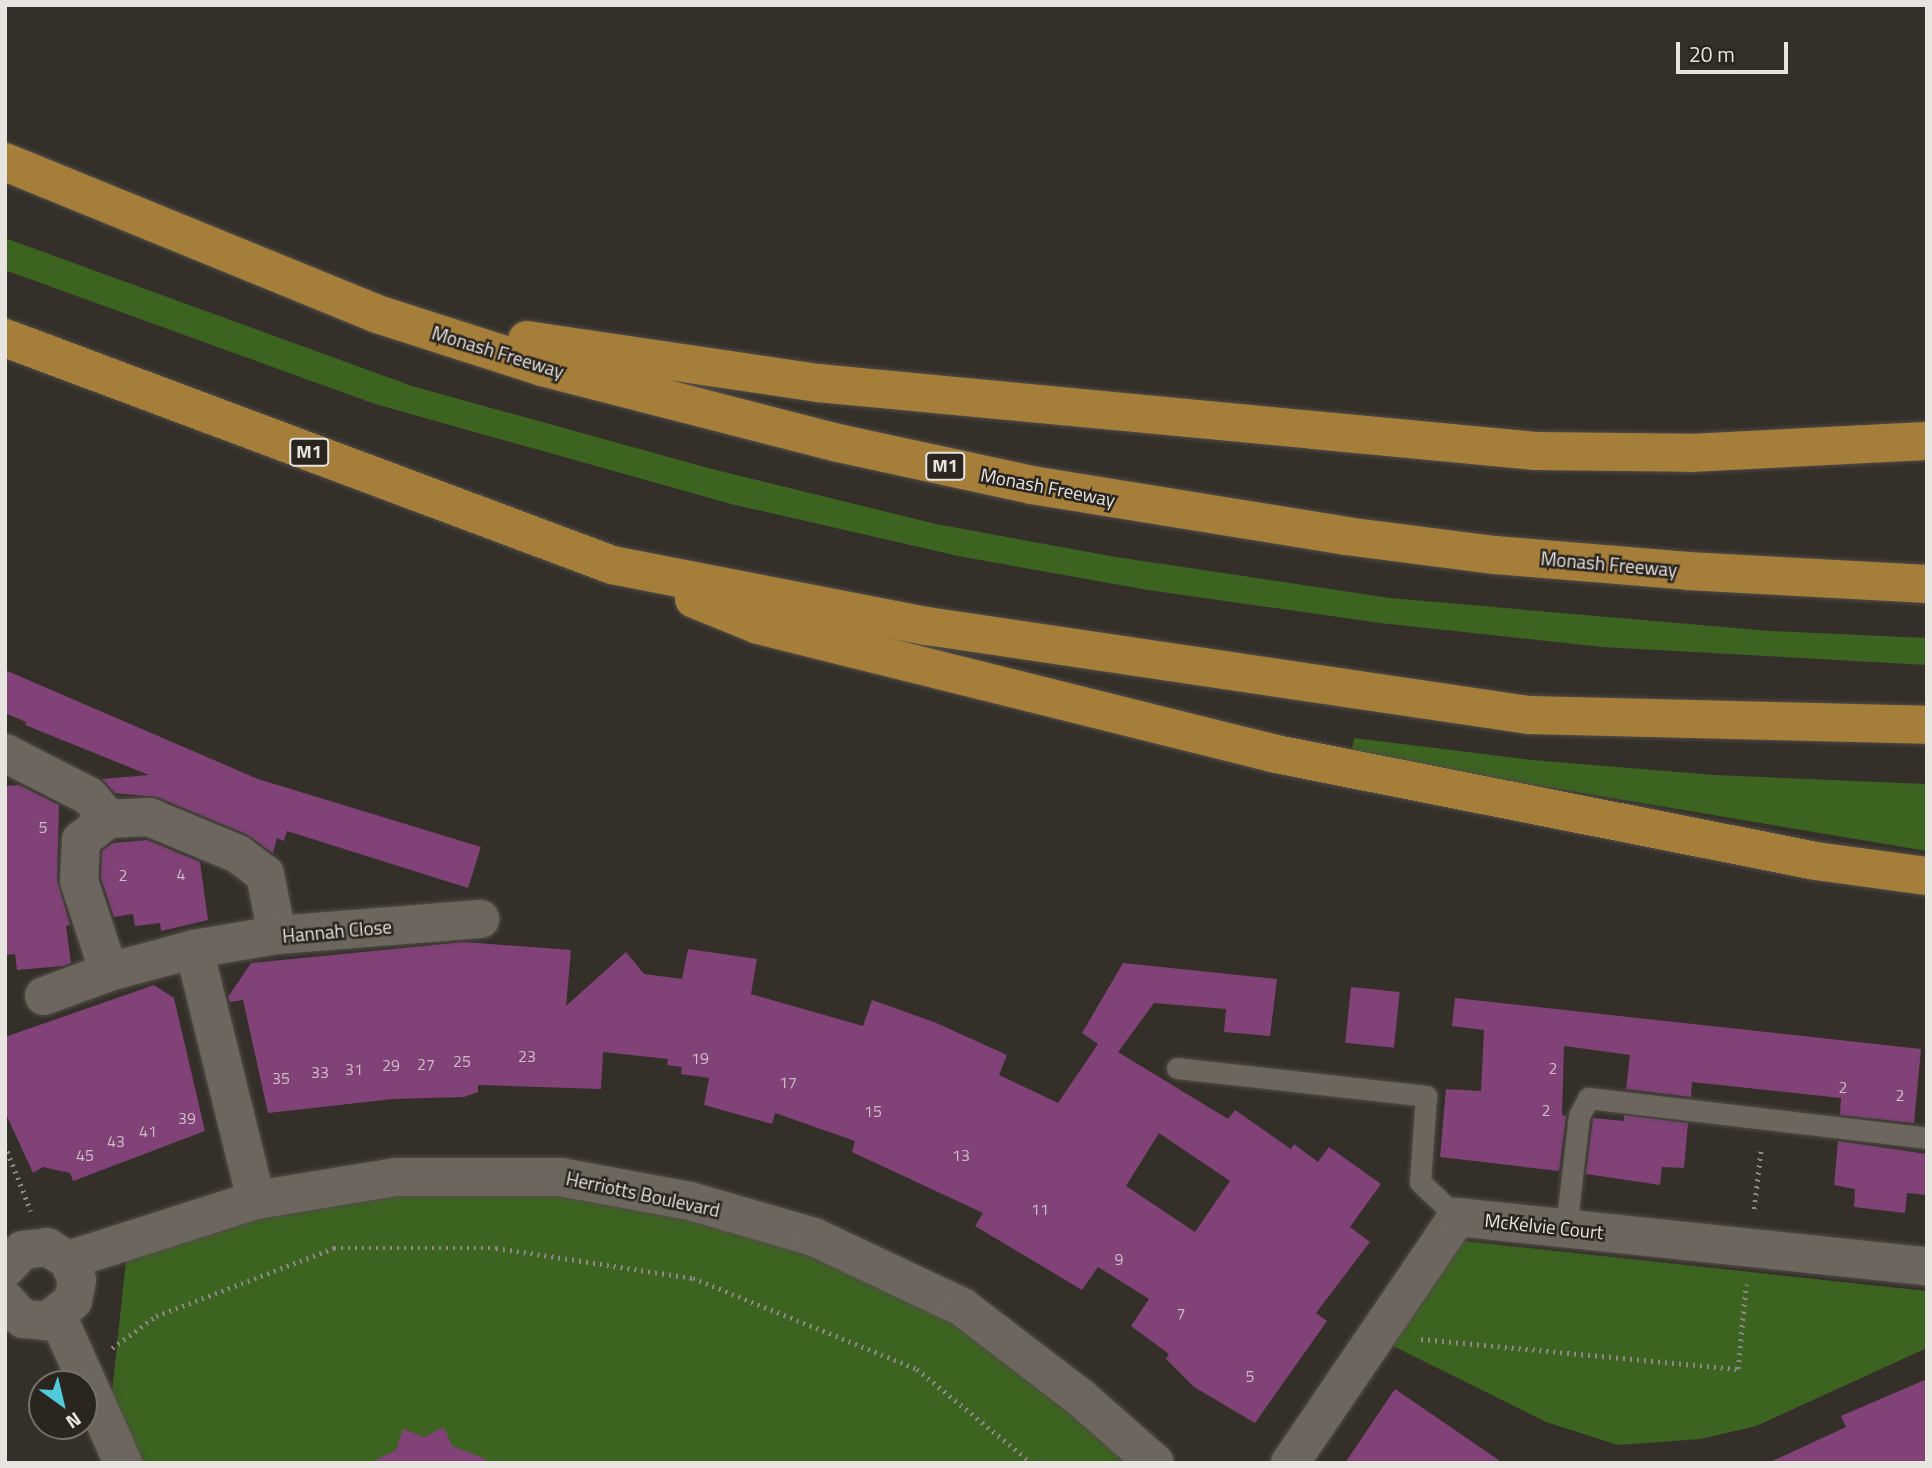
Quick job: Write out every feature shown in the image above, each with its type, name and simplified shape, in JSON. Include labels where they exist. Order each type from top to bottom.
[{"type":"highway","name":"Monash Freeway","points":[[5,162],[377,314],[688,408],[1032,485],[1185,513],[1495,555],[1927,584]]},
{"type":"highway","points":[[377,314],[592,351],[818,383],[1536,451],[1689,453],[1927,441]]},
{"type":"highway","name":"M1","points":[[5,338],[612,565],[927,626],[1528,715],[1927,725]]},
{"type":"highway","points":[[612,565],[758,625],[1276,754],[1816,861],[1927,876]]},
{"type":"street","points":[[5,753],[89,796],[108,819]]},
{"type":"street","points":[[109,972],[79,881],[81,840],[108,819],[149,817],[238,854],[265,874],[277,935]]},
{"type":"street","name":"Hannah Close","points":[[44,996],[109,972],[194,948],[277,935],[480,919]]},
{"type":"street","points":[[194,948],[256,1200]]},
{"type":"street","name":"Herriotts Boulevard","points":[[68,1260],[256,1200],[396,1177],[560,1177],[690,1201],[789,1229],[962,1307],[1081,1398],[1155,1463]]},
{"type":"street","name":"McKelvie Court","points":[[1290,1463],[1457,1217],[1927,1266]]},
{"type":"street","points":[[35,1247],[59,1252],[68,1260],[77,1291],[58,1317],[35,1322],[23,1319],[6,1294],[13,1257],[35,1247]]},
{"type":"street","points":[[58,1317],[81,1370]]},
{"type":"street","points":[[98,1409],[122,1463]]},
{"type":"lane","points":[[1177,1068],[1426,1096],[1420,1182],[1457,1217]]},
{"type":"lane","points":[[1566,1228],[1579,1116],[1588,1098],[1927,1138]]},
{"type":"path","points":[[1389,1317],[1419,1339],[1738,1369],[1764,1118]]},
{"type":"path","points":[[5,1145],[31,1211]]},
{"type":"path","points":[[81,1370],[156,1316],[334,1248],[496,1248],[693,1278],[917,1369],[1032,1463]]},
{"type":"green space","points":[[5,238],[412,386],[708,468],[936,524],[1116,557],[1390,598],[1770,631],[1927,638],[1927,665],[1602,647],[1380,623],[1148,590],[958,556],[731,504],[375,404],[5,270]]},
{"type":"green space","points":[[1354,738],[1533,760],[1715,775],[1927,784],[1927,851],[1351,754]]},
{"type":"green space","points":[[396,1177],[690,1201],[962,1307],[1155,1463],[123,1463],[108,1430],[128,1241]]},
{"type":"green space","points":[[1464,1241],[1927,1291],[1927,1348],[1756,1426],[1701,1439],[1618,1445],[1546,1422],[1389,1344]]},
{"type":"building","points":[[5,670],[258,779],[481,847],[468,888],[287,831],[284,841],[277,838],[273,853],[246,834],[157,797],[115,793],[102,779],[149,775],[25,725],[26,722],[5,713]]},
{"type":"building","points":[[19,785],[59,805],[57,880],[70,925],[66,926],[71,963],[63,966],[17,970],[15,954],[5,955],[5,786]]},
{"type":"building","points":[[147,840],[200,862],[208,920],[161,931],[160,923],[135,926],[133,914],[114,917],[101,878],[102,851],[113,843]]},
{"type":"building","points":[[464,942],[571,950],[566,1006],[626,952],[644,974],[682,979],[688,949],[757,959],[751,994],[863,1026],[872,1000],[934,1022],[1007,1055],[999,1075],[1058,1103],[1098,1044],[1082,1033],[1123,963],[1277,979],[1270,1036],[1224,1032],[1226,1009],[1154,1003],[1118,1052],[1228,1119],[1235,1110],[1291,1149],[1294,1144],[1318,1162],[1329,1147],[1381,1184],[1350,1227],[1370,1242],[1316,1313],[1327,1321],[1255,1423],[1194,1387],[1166,1359],[1169,1354],[1131,1326],[1149,1299],[1098,1267],[1082,1290],[975,1226],[983,1213],[852,1152],[855,1141],[775,1113],[772,1124],[704,1105],[709,1078],[681,1074],[682,1067],[667,1065],[668,1059],[603,1052],[601,1089],[478,1085],[478,1092],[464,1097],[393,1099],[268,1113],[243,1000],[230,1002],[228,997],[251,963]],"holes":[[[1159,1133],[1230,1181],[1195,1232],[1126,1186]]]},
{"type":"building","points":[[154,985],[174,998],[205,1131],[73,1181],[70,1173],[43,1167],[33,1173],[5,1112],[5,1037]]},
{"type":"building","points":[[1351,987],[1400,992],[1394,1048],[1345,1043]]},
{"type":"building","points":[[1455,998],[1921,1049],[1914,1123],[1840,1115],[1841,1098],[1692,1082],[1691,1097],[1626,1089],[1630,1055],[1564,1046],[1562,1115],[1566,1116],[1559,1171],[1440,1157],[1446,1089],[1481,1091],[1484,1030],[1452,1026]]},
{"type":"building","points":[[1624,1115],[1688,1123],[1684,1168],[1662,1167],[1660,1185],[1586,1174],[1593,1118],[1624,1121]]},
{"type":"building","points":[[1838,1141],[1927,1154],[1927,1195],[1907,1193],[1905,1213],[1854,1207],[1855,1189],[1834,1185]]},
{"type":"building","points":[[1927,1379],[1927,1463],[1768,1463],[1846,1427],[1841,1416]]},
{"type":"building","points":[[1395,1389],[1503,1463],[1345,1463]]},
{"type":"building","points":[[444,1427],[452,1446],[486,1459],[486,1463],[370,1463],[396,1450],[403,1429],[424,1437]]}]
